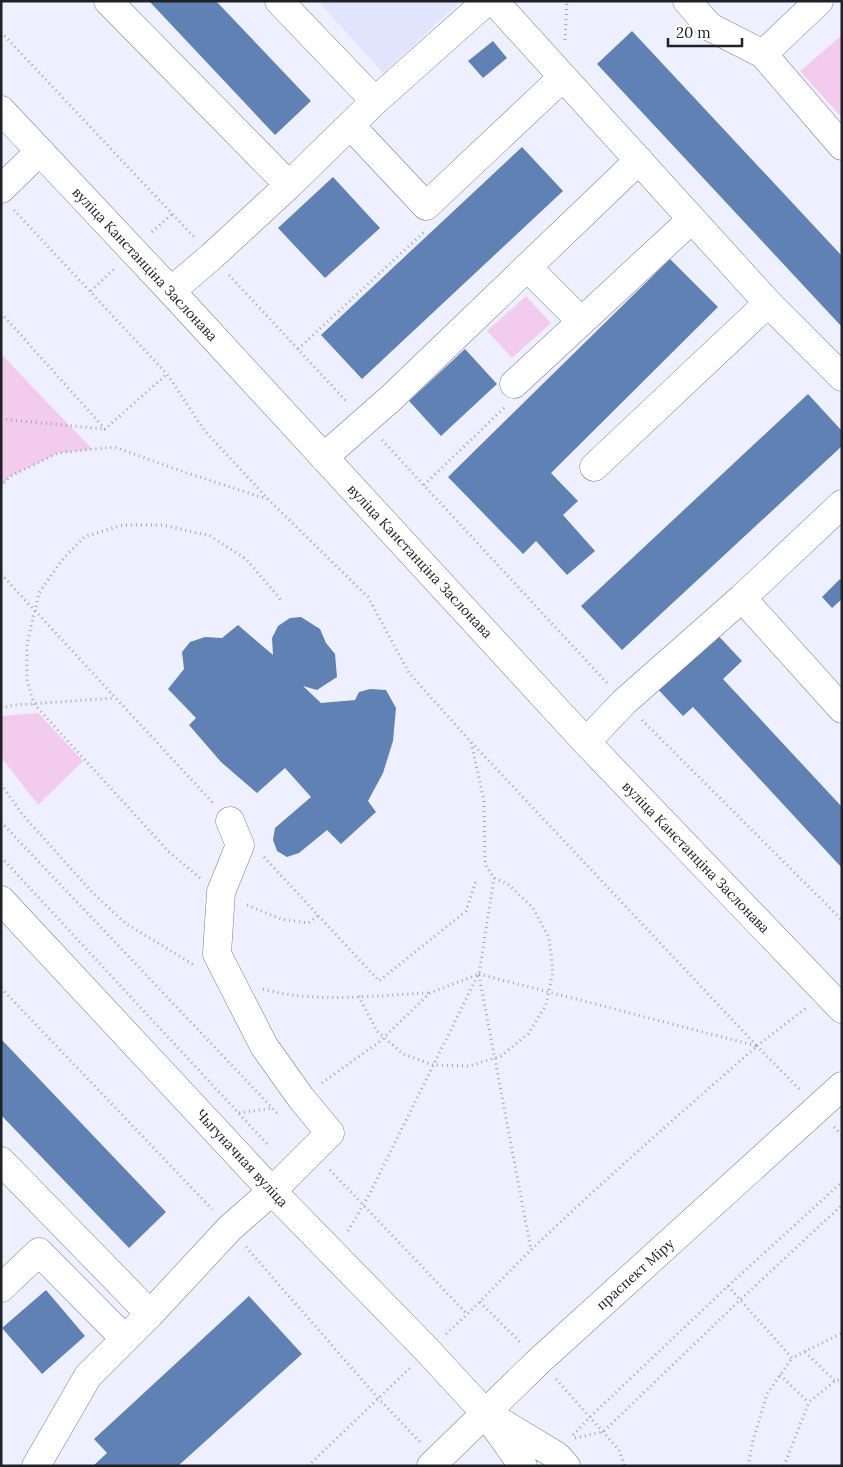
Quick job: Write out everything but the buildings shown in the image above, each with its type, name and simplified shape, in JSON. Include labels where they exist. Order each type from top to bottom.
[{"type":"main road","points":[[108,1],[290,185]]},
{"type":"main road","points":[[279,1],[376,102]]},
{"type":"main road","points":[[171,291],[290,185],[376,102],[487,1]]},
{"type":"main road","points":[[494,1],[768,303],[842,377]]},
{"type":"main road","points":[[687,1],[710,28],[763,54],[842,146]]},
{"type":"main road","points":[[763,54],[819,1]]},
{"type":"main road","points":[[351,126],[426,206],[563,77]]},
{"type":"main road","name":"вуліца Канстанціна Заслонава","points":[[1,110],[171,291],[586,742],[834,1001]]},
{"type":"main road","points":[[8,199],[40,151]]},
{"type":"main road","points":[[324,457],[390,399],[638,160]]},
{"type":"main road","points":[[514,384],[692,219]]},
{"type":"main road","points":[[527,267],[581,322]]},
{"type":"main road","points":[[594,468],[768,303]]},
{"type":"main road","points":[[586,742],[624,702],[742,598],[842,504]]},
{"type":"main road","points":[[742,598],[842,709]]},
{"type":"main road","points":[[36,1466],[88,1376],[150,1314],[230,1228],[330,1133],[301,1098],[264,1046],[217,954],[221,892],[240,845],[230,821]]},
{"type":"main road","name":"Чыгуначная вуліца","points":[[1,900],[272,1190],[428,1351],[486,1414]]},
{"type":"main road","name":"праспект Міру","points":[[434,1463],[539,1361],[842,1086]]},
{"type":"main road","points":[[1,1161],[150,1314]]},
{"type":"main road","points":[[1,1288],[39,1252],[125,1339]]},
{"type":"main road","points":[[486,1414],[523,1466]]},
{"type":"main road","points":[[486,1414],[557,1456],[566,1466]]},
{"type":"path","points":[[1,32],[212,256],[624,702],[842,920]]},
{"type":"path","points":[[8,199],[167,374],[204,430],[268,499],[368,597],[409,673],[471,742],[842,1135]]},
{"type":"path","points":[[1,313],[105,429]]},
{"type":"path","points":[[1,419],[105,429],[167,374]]},
{"type":"path","points":[[1,486],[9,477],[58,453],[114,446],[187,473],[268,499]]},
{"type":"path","points":[[282,602],[246,559],[210,536],[162,525],[123,525],[84,537],[62,560],[39,594],[27,644],[27,681],[34,704],[169,852],[208,885],[280,919],[308,923],[318,916]]},
{"type":"path","points":[[1,708],[14,705],[115,698]]},
{"type":"path","points":[[359,996],[377,1031],[403,1054],[433,1065],[469,1066],[501,1056],[528,1034],[546,1006],[553,972],[549,938],[533,908],[508,884],[494,878],[485,864],[484,800],[471,742]]},
{"type":"path","points":[[1,784],[22,814],[92,892],[125,923],[200,968],[230,980],[271,991],[304,996],[340,997],[430,993],[479,974],[757,1046]]},
{"type":"path","points":[[1,822],[279,1115]]},
{"type":"path","points":[[1,857],[292,1170]]},
{"type":"path","points":[[342,1224],[348,1231],[363,1205],[479,974],[494,878]]},
{"type":"path","points":[[479,974],[531,1250]]},
{"type":"path","points":[[1,988],[230,1228],[434,1463]]},
{"type":"path","points":[[379,1042],[430,993]]},
{"type":"path","points":[[480,1302],[531,1250],[616,1170],[757,1046],[834,1001]]},
{"type":"path","points":[[312,1150],[468,1314]]},
{"type":"path","points":[[624,1466],[618,1450],[590,1417],[728,1286],[842,1182]]},
{"type":"path","points":[[569,1439],[602,1432],[842,1205]]},
{"type":"path","points":[[728,1286],[792,1358]]},
{"type":"path","points":[[748,1466],[753,1441],[767,1394],[792,1358],[842,1333]]},
{"type":"path","points":[[805,1352],[835,1381]]},
{"type":"path","points":[[780,1375],[809,1402]]},
{"type":"path","points":[[784,1466],[809,1402],[835,1381],[842,1379]]},
{"type":"path","points":[[308,1466],[378,1398]]},
{"type":"shaded area","points":[[318,1],[461,1],[383,73]]},
{"type":"shaded area","points":[[842,35],[842,118],[800,71]]},
{"type":"shaded area","points":[[526,296],[551,323],[512,358],[487,331]]},
{"type":"shaded area","points":[[1,354],[92,449],[58,453],[9,477],[1,487]]},
{"type":"shaded area","points":[[38,713],[83,761],[38,805],[1,757],[1,716]]}]
